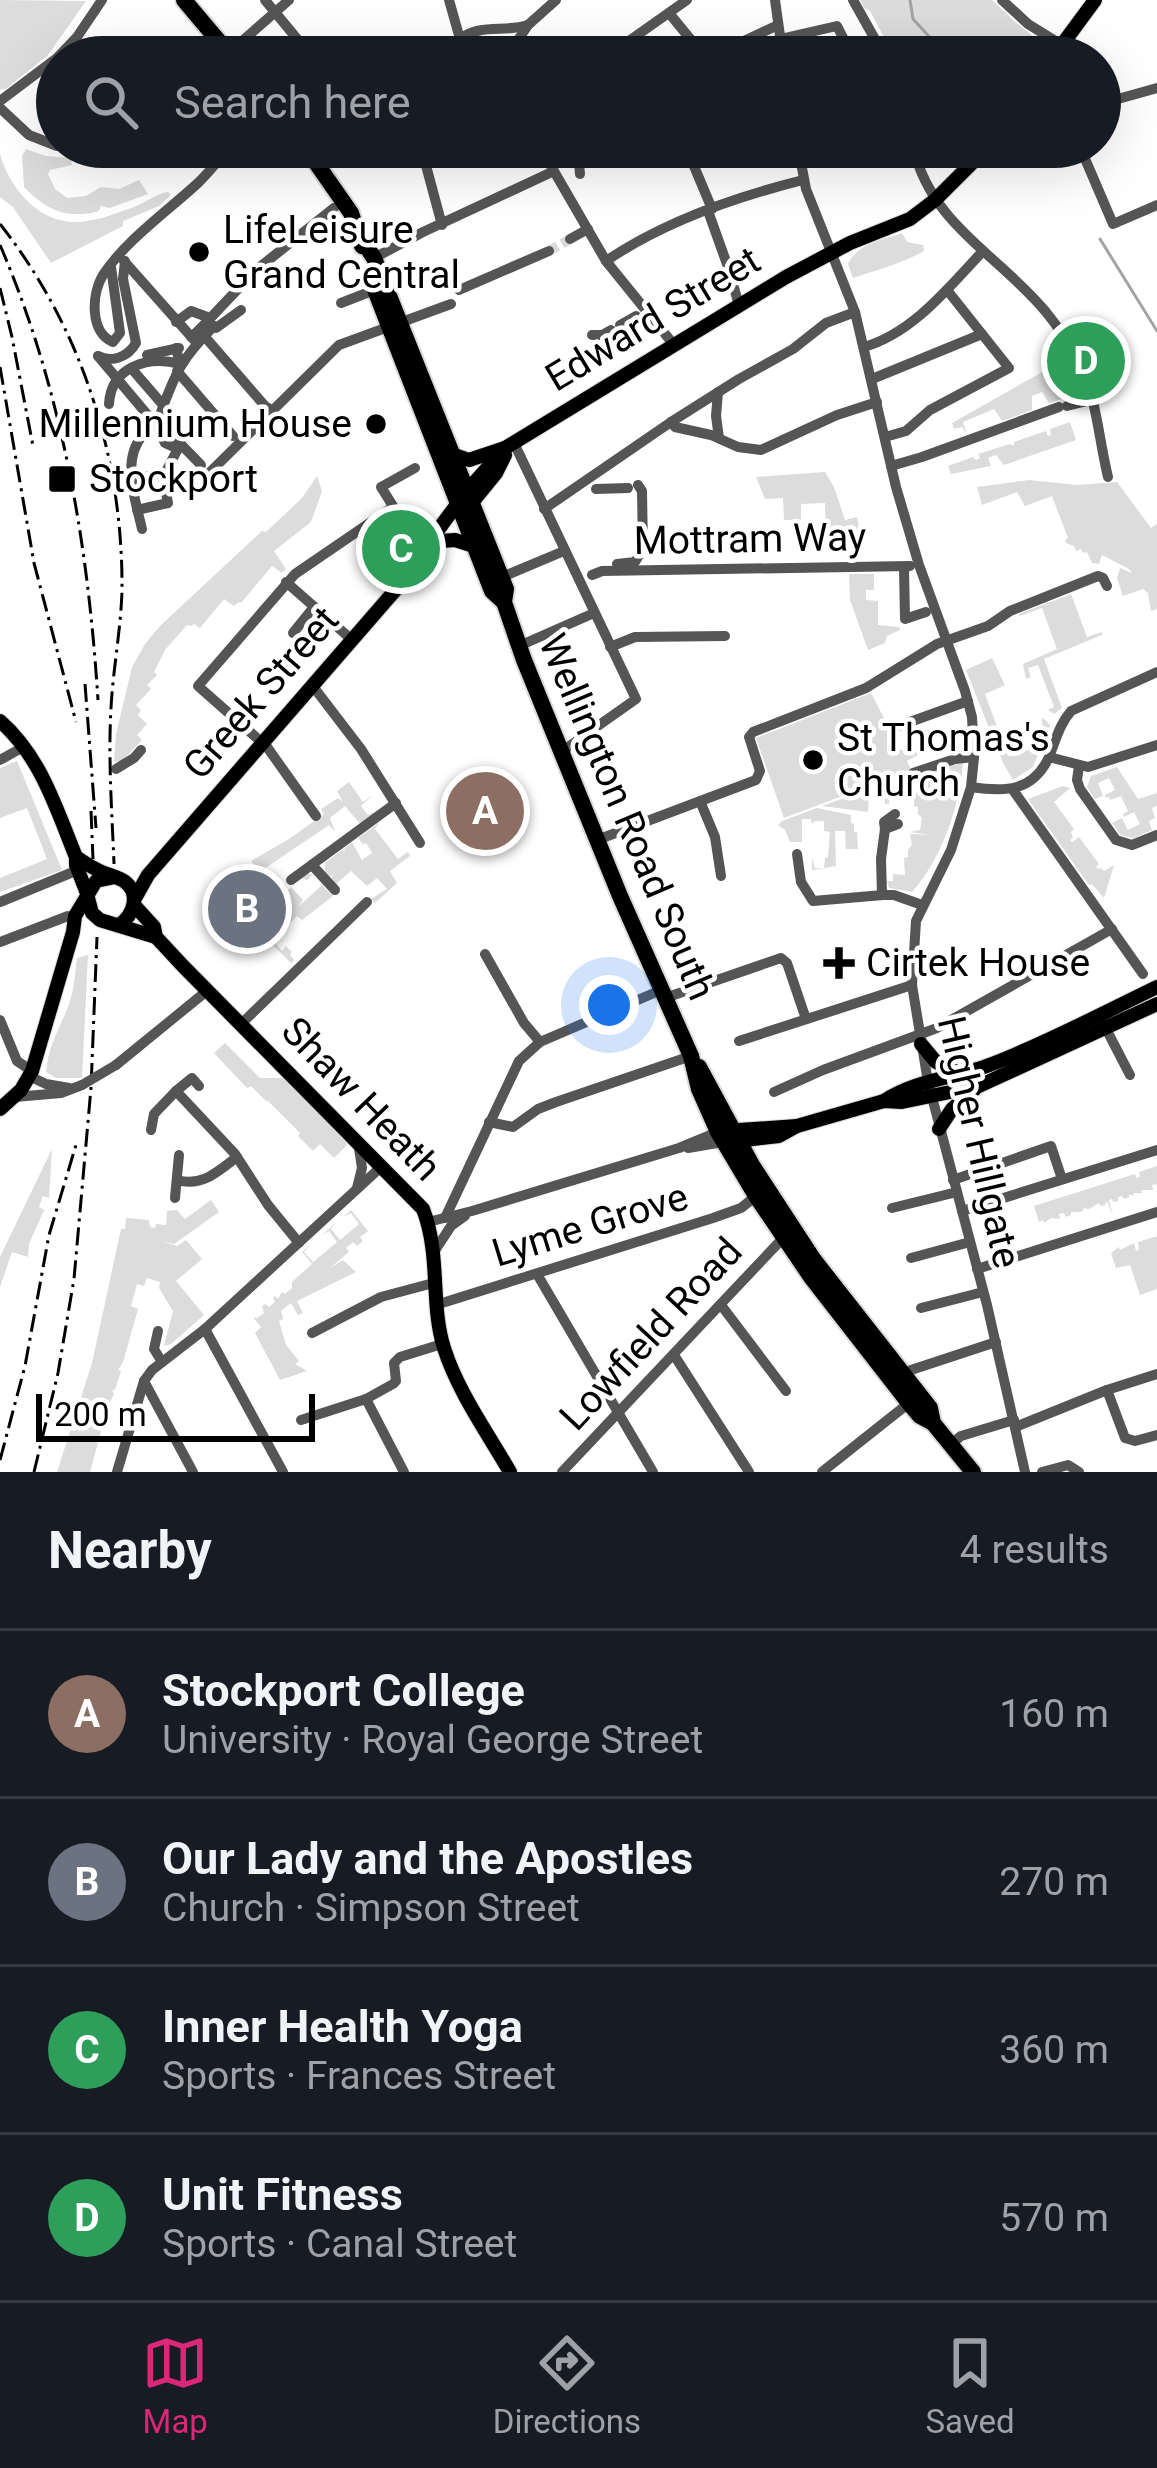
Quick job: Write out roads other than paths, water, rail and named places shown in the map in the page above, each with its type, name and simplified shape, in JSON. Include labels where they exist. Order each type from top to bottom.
[{"type":"highway","points":[[184,0],[212,36]]},
{"type":"highway","name":"Wellington Road South","points":[[321,168],[374,258],[380,288]]},
{"type":"highway","name":"Wellington Road South","points":[[360,237],[365,264],[380,288],[465,504],[502,577],[504,602],[519,646],[596,840],[691,1056],[699,1089],[757,1196],[820,1291],[908,1403],[934,1423]]},
{"type":"highway","name":"Wellington Road South","points":[[395,325],[452,454],[474,546],[492,591],[504,602]]},
{"type":"highway","name":"Wellington Road South","points":[[728,1136],[973,1472]]},
{"type":"main road","points":[[1069,36],[1095,0]]},
{"type":"main road","name":"Edward Street","points":[[465,504],[496,472],[510,445],[739,304],[868,235],[898,225],[935,200],[967,168]]},
{"type":"main road","points":[[452,454],[469,460],[510,445]]},
{"type":"main road","name":"Greek Street","points":[[420,548],[440,542],[465,504]]},
{"type":"main road","name":"Greek Street","points":[[134,903],[148,875],[312,686],[420,548],[465,504]]},
{"type":"main road","points":[[440,542],[455,540],[474,546]]},
{"type":"main road","points":[[0,721],[40,770],[92,913],[100,920]]},
{"type":"main road","points":[[74,932],[100,920],[119,925],[131,916],[134,903],[130,887],[118,878],[75,866]]},
{"type":"main road","points":[[0,1109],[31,1073],[75,916],[96,881],[148,875]]},
{"type":"main road","name":"Shaw Heath","points":[[134,903],[154,927],[156,937],[420,1204],[434,1252],[442,1344],[457,1381],[510,1472]]},
{"type":"main road","name":"Shaw Heath","points":[[119,925],[156,937]]},
{"type":"main road","points":[[939,1130],[962,1099],[979,1086],[1102,1022],[1157,987]]},
{"type":"main road","points":[[929,1089],[1157,1004]]},
{"type":"main road","points":[[921,1040],[936,1062],[962,1073]]},
{"type":"main road","points":[[728,1136],[797,1126],[884,1101],[899,1091],[979,1086]]},
{"type":"main road","points":[[752,1165],[758,1148],[797,1126]]},
{"type":"main road","points":[[728,1136],[779,1136]]},
{"type":"street","points":[[78,36],[102,0]]},
{"type":"street","points":[[265,0],[295,36]]},
{"type":"street","points":[[249,36],[289,0]]},
{"type":"street","points":[[449,0],[459,36]]},
{"type":"street","points":[[521,36],[556,0]]},
{"type":"street","points":[[637,36],[687,0]]},
{"type":"street","points":[[775,0],[780,36]]},
{"type":"street","points":[[853,0],[872,36]]},
{"type":"street","points":[[1002,0],[1041,36]]},
{"type":"street","points":[[454,13],[479,28],[528,25]]},
{"type":"street","points":[[669,13],[689,36]]},
{"type":"street","points":[[754,36],[778,25]]},
{"type":"street","points":[[793,36],[837,26],[842,36]]},
{"type":"street","points":[[465,36],[479,28]]},
{"type":"street","points":[[497,30],[502,36]]},
{"type":"street","points":[[36,75],[0,105],[36,138]]},
{"type":"street","points":[[1121,98],[1157,88]]},
{"type":"street","points":[[118,262],[113,292],[120,333],[116,341],[106,339],[97,326],[104,273],[212,168]]},
{"type":"street","points":[[427,168],[442,225]]},
{"type":"street","points":[[552,168],[606,261],[674,346]]},
{"type":"street","points":[[579,168],[580,174]]},
{"type":"street","points":[[694,168],[739,304]]},
{"type":"street","name":"Higher Hillgate","points":[[801,168],[856,312],[896,487],[968,701],[974,757],[971,787],[951,850],[922,905],[913,934],[912,985],[929,1089],[1025,1472]]},
{"type":"street","points":[[922,168],[937,206],[1048,315],[1085,374],[1108,477]]},
{"type":"street","points":[[1089,168],[1113,224],[1157,205]]},
{"type":"street","points":[[374,258],[554,171]]},
{"type":"street","points":[[606,261],[635,241],[710,210],[803,180]]},
{"type":"street","points":[[142,529],[131,480],[134,454],[178,368],[203,330],[256,270],[334,208]]},
{"type":"street","points":[[570,239],[588,230]]},
{"type":"street","points":[[459,290],[549,251]]},
{"type":"street","points":[[865,347],[895,336],[983,251]]},
{"type":"street","points":[[118,262],[172,321],[203,330],[216,328],[242,310]]},
{"type":"street","points":[[118,262],[136,343],[163,405]]},
{"type":"street","points":[[341,303],[380,288]]},
{"type":"street","points":[[885,437],[906,431],[930,410],[1009,368],[947,290]]},
{"type":"street","points":[[98,292],[113,292]]},
{"type":"street","points":[[150,430],[164,427],[203,471],[274,412],[340,345],[451,304]]},
{"type":"street","points":[[172,321],[191,311],[274,412]]},
{"type":"street","points":[[544,509],[826,323],[856,312]]},
{"type":"street","points":[[592,335],[602,335],[636,316]]},
{"type":"street","points":[[112,403],[116,378],[203,330]]},
{"type":"street","points":[[872,379],[982,334]]},
{"type":"street","points":[[98,356],[106,339]]},
{"type":"street","points":[[98,356],[115,359],[136,343]]},
{"type":"street","points":[[176,348],[178,368]]},
{"type":"street","points":[[98,356],[150,430],[165,443],[179,446]]},
{"type":"street","points":[[142,361],[161,361],[178,368],[233,436]]},
{"type":"street","points":[[142,361],[169,388]]},
{"type":"street","points":[[718,392],[719,438]]},
{"type":"street","points":[[891,466],[1091,400]]},
{"type":"street","points":[[671,422],[760,450],[877,402]]},
{"type":"street","points":[[510,445],[636,699],[561,752]]},
{"type":"street","points":[[137,510],[168,503],[164,472],[179,446]]},
{"type":"street","points":[[415,468],[382,485],[420,548]]},
{"type":"street","points":[[131,480],[164,472]]},
{"type":"street","points":[[574,574],[598,565],[630,564],[643,549],[642,491],[633,487],[596,489]]},
{"type":"street","points":[[316,816],[262,742],[198,686],[300,569],[393,507]]},
{"type":"street","points":[[502,577],[564,551]]},
{"type":"street","name":"Mottram Way","points":[[592,575],[602,571],[907,567],[905,619],[926,612]]},
{"type":"street","points":[[596,840],[758,778],[749,735],[866,688],[946,640],[988,626],[1010,610],[1092,578],[1101,576],[1107,586]]},
{"type":"street","points":[[286,582],[351,639]]},
{"type":"street","points":[[293,633],[314,607]]},
{"type":"street","points":[[519,646],[594,613]]},
{"type":"street","points":[[610,647],[635,637],[725,635]]},
{"type":"street","points":[[971,787],[1013,790],[1031,781],[1049,757],[1071,711],[1157,673]]},
{"type":"street","points":[[312,686],[361,749],[420,843]]},
{"type":"street","points":[[896,728],[968,701]]},
{"type":"street","points":[[1049,757],[1094,766],[1157,745]]},
{"type":"street","points":[[0,760],[25,746]]},
{"type":"street","points":[[116,769],[141,750]]},
{"type":"street","points":[[913,773],[974,757]]},
{"type":"street","points":[[1079,766],[1079,786],[1117,841],[1132,845],[1157,836]]},
{"type":"street","points":[[1013,790],[1143,974]]},
{"type":"street","points":[[700,801],[715,837],[721,876]]},
{"type":"street","points":[[291,880],[396,803]]},
{"type":"street","points":[[882,895],[881,859],[893,823]]},
{"type":"street","points":[[797,854],[801,882],[813,902],[894,895],[922,905]]},
{"type":"street","points":[[312,865],[356,911]]},
{"type":"street","points":[[0,902],[75,866]]},
{"type":"street","points":[[241,1024],[367,902]]},
{"type":"street","points":[[0,942],[68,916]]},
{"type":"street","points":[[774,1092],[823,1070],[921,1040],[1112,928]]},
{"type":"street","points":[[485,954],[540,1042]]},
{"type":"street","points":[[445,1218],[519,1061],[540,1042],[663,994],[777,958],[786,958],[806,1019]]},
{"type":"street","points":[[739,1041],[912,985]]},
{"type":"street","points":[[14,1096],[53,1095],[77,1087],[116,1065],[208,990]]},
{"type":"street","points":[[0,1020],[17,1061],[46,1084],[77,1087]]},
{"type":"street","points":[[1102,1022],[1130,1075]]},
{"type":"street","points":[[489,1122],[513,1127],[567,1097],[691,1056]]},
{"type":"street","points":[[151,1130],[154,1114],[176,1091],[192,1078],[199,1086]]},
{"type":"street","points":[[176,1091],[237,1157],[254,1187],[299,1243]]},
{"type":"street","points":[[428,1222],[728,1136]]},
{"type":"street","points":[[356,1191],[362,1168],[358,1142]]},
{"type":"street","points":[[892,1208],[1051,1146],[1062,1179]]},
{"type":"street","points":[[962,1211],[1157,1150]]},
{"type":"street","points":[[175,1198],[179,1155]]},
{"type":"street","points":[[177,1180],[199,1182],[237,1157]]},
{"type":"street","points":[[117,1472],[144,1381],[382,1166]]},
{"type":"street","name":"Lyme Grove","points":[[439,1304],[713,1218],[757,1196]]},
{"type":"street","points":[[434,1252],[451,1226],[472,1211]]},
{"type":"street","points":[[977,1269],[1157,1212]]},
{"type":"street","name":"Lowfield Road","points":[[562,1472],[784,1237]]},
{"type":"street","points":[[911,1258],[970,1242]]},
{"type":"street","points":[[537,1274],[653,1472]]},
{"type":"street","points":[[312,1333],[372,1301],[437,1282]]},
{"type":"street","points":[[921,1308],[983,1292]]},
{"type":"street","points":[[721,1305],[786,1391]]},
{"type":"street","points":[[205,1329],[283,1472]]},
{"type":"street","points":[[158,1331],[154,1349],[162,1362]]},
{"type":"street","points":[[904,1375],[996,1342]]},
{"type":"street","points":[[301,1420],[366,1399],[394,1384],[394,1363],[400,1357],[442,1344]]},
{"type":"street","points":[[674,1355],[749,1472]]},
{"type":"street","points":[[951,1444],[962,1436],[1015,1424],[1157,1374]]},
{"type":"street","points":[[144,1381],[193,1472]]},
{"type":"street","points":[[1107,1390],[1125,1438],[1135,1442],[1157,1435]]},
{"type":"street","points":[[366,1399],[404,1472]]},
{"type":"street","points":[[822,1472],[908,1403]]},
{"type":"street","points":[[1042,1472],[1068,1465],[1079,1472]]},
{"type":"waterway","points":[[910,0],[913,19],[929,36]]},
{"type":"waterway","points":[[1100,239],[1157,331]]},
{"type":"tunnel","points":[[549,251],[570,239]]},
{"type":"railway","points":[[0,224],[54,306],[75,351],[92,397],[115,492],[122,590],[110,728],[114,864]]},
{"type":"railway","points":[[0,245],[56,411],[79,525],[98,700]]},
{"type":"railway","points":[[0,288],[33,446]]},
{"type":"railway","points":[[0,367],[34,563],[76,722]]},
{"type":"railway","points":[[85,684],[96,828]]},
{"type":"railway","points":[[91,811],[93,859]]},
{"type":"railway","points":[[34,1472],[74,1279],[91,1088],[97,937]]},
{"type":"railway","points":[[0,1460],[25,1366],[49,1235],[76,1145]]},
{"type":"place","name":"LifeLeisure Grand Central","points":[[199,252]]},
{"type":"place","name":"Unit Fitness","points":[[1086,361]]},
{"type":"place","name":"Millennium House","points":[[376,424]]},
{"type":"place","name":"Stockport","points":[[62,479]]},
{"type":"place","name":"Inner Health Yoga","points":[[401,549]]},
{"type":"place","name":"St Thomas's Church","points":[[813,760]]},
{"type":"place","name":"Stockport College","points":[[485,811]]},
{"type":"place","name":"Our Lady and the Apostles","points":[[247,909]]},
{"type":"place","name":"Cirtek House","points":[[839,963]]}]
